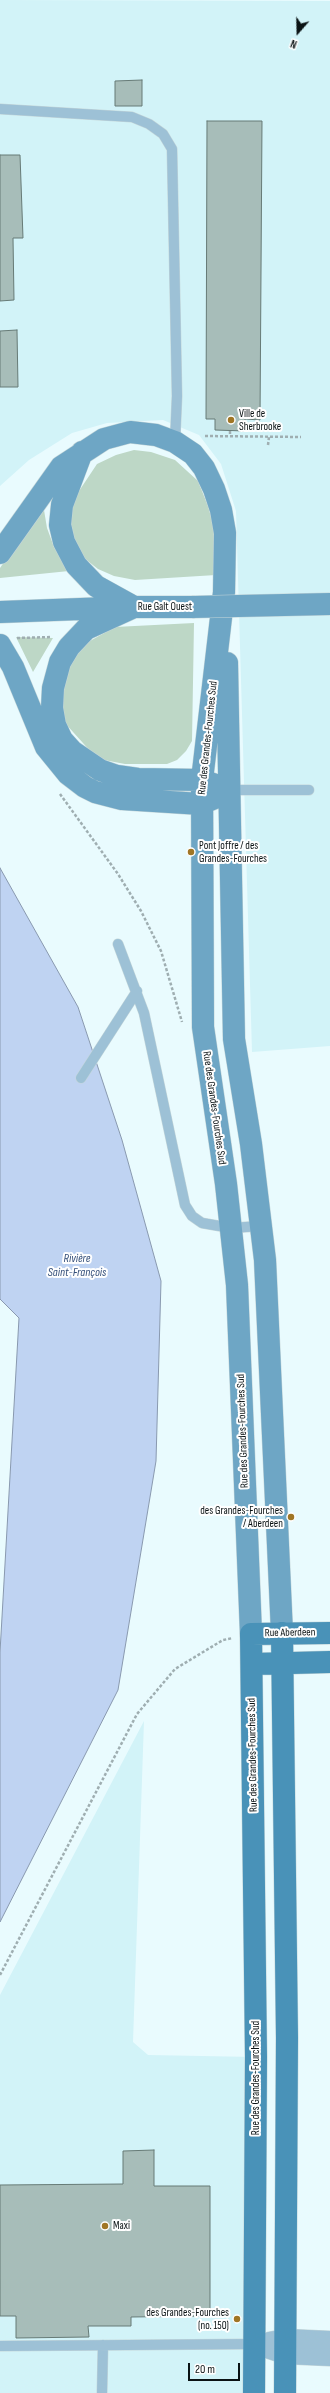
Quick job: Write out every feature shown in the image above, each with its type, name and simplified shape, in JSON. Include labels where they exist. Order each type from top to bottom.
[{"type":"main road","name":"Rue des Grandes-Fourches Sud","points":[[0,553],[61,467],[104,439],[130,432],[156,435],[175,442],[193,454],[204,468],[214,489],[225,533],[224,592],[230,790],[229,824],[234,1039],[265,1260],[284,1663],[286,2030],[285,2393]]},
{"type":"main road","points":[[82,452],[62,505],[60,525],[64,542],[76,565],[96,586],[134,607]]},
{"type":"main road","name":"Rue des Grandes-Fourches Sud","points":[[224,592],[202,780],[203,1027],[231,1228],[237,1285],[251,1634],[256,2026],[254,2393]]},
{"type":"main road","name":"Rue Galt Ouest","points":[[0,612],[134,607],[330,604]]},
{"type":"main road","points":[[134,607],[86,629],[69,647],[60,662],[53,688],[52,708],[55,724],[62,740],[72,751],[100,770],[117,776],[138,779],[202,780],[230,790]]},
{"type":"main road","points":[[8,642],[13,667],[46,747],[68,774],[85,787],[108,796],[201,804],[230,790]]},
{"type":"main road","name":"Rue Aberdeen","points":[[251,1634],[282,1632],[330,1633]]},
{"type":"main road","points":[[252,1664],[330,1662]]},
{"type":"street","points":[[285,2346],[330,2341]]},
{"type":"street","points":[[255,2344],[285,2346],[330,2356]]},
{"type":"lane","points":[[0,109],[132,117],[149,124],[163,134],[172,148],[178,396],[175,442]]},
{"type":"lane","points":[[230,790],[309,790]]},
{"type":"lane","points":[[118,944],[137,990],[144,1013],[185,1205],[192,1216],[202,1223],[231,1228],[261,1226]]},
{"type":"lane","points":[[81,1078],[137,990]]},
{"type":"lane","points":[[0,2346],[255,2344]]},
{"type":"lane","points":[[102,2393],[103,2345]]},
{"type":"path","points":[[230,431],[230,436]]},
{"type":"path","points":[[204,436],[301,437]]},
{"type":"path","points":[[268,445],[269,437]]},
{"type":"path","points":[[8,642],[59,637]]},
{"type":"path","points":[[59,792],[118,874],[141,911],[161,951],[183,1025]]},
{"type":"path","points":[[0,1975],[137,1714],[175,1669],[223,1640],[251,1634]]},
{"type":"shaded area","points":[[0,0],[330,1],[330,1046],[252,1052],[236,511],[221,464],[199,435],[163,420],[107,423],[72,433],[29,460],[0,486]]},
{"type":"shaded area","points":[[144,1721],[133,2042],[148,2055],[256,2057],[254,2393],[0,2393],[0,1995]]},
{"type":"green space","points":[[134,450],[151,452],[175,460],[198,481],[208,506],[216,535],[216,575],[135,580],[114,576],[98,569],[84,558],[72,539],[68,525],[70,509],[79,491],[97,464],[116,455]]},
{"type":"green space","points":[[43,504],[47,528],[54,547],[69,571],[0,578],[0,568]]},
{"type":"green space","points":[[194,623],[192,741],[186,751],[177,760],[167,764],[125,764],[104,760],[92,753],[64,722],[58,699],[61,680],[81,646],[115,627]]},
{"type":"green space","points":[[16,637],[53,638],[33,672]]},
{"type":"water","name":"Rivière Saint-François","points":[[0,868],[78,1007],[122,1140],[161,1281],[156,1461],[118,1690],[0,1922],[0,1652],[19,1318],[0,1299]]},
{"type":"building","points":[[142,80],[142,106],[115,106],[115,81]]},
{"type":"building","points":[[207,121],[262,121],[260,420],[245,419],[245,431],[215,430],[215,419],[206,419]]},
{"type":"building","points":[[0,155],[20,155],[23,238],[13,238],[14,300],[0,301]]},
{"type":"building","points":[[17,330],[18,387],[0,387],[0,331]]},
{"type":"building","name":"Maxi","points":[[154,2150],[154,2186],[210,2186],[210,2316],[131,2317],[131,2326],[88,2326],[89,2337],[16,2338],[16,2316],[0,2316],[0,2185],[123,2184],[123,2151]]},
{"type":"place","name":"Ville de Sherbrooke","points":[[231,420]]},
{"type":"place","name":"Pont Joffre / des Grandes-Fourches","points":[[191,852]]},
{"type":"place","name":"des Grandes-Fourches / Aberdeen","points":[[291,1517]]},
{"type":"place","name":"Maxi","points":[[105,2226]]},
{"type":"place","name":"des Grandes-Fourches (no. 150)","points":[[237,2319]]}]
